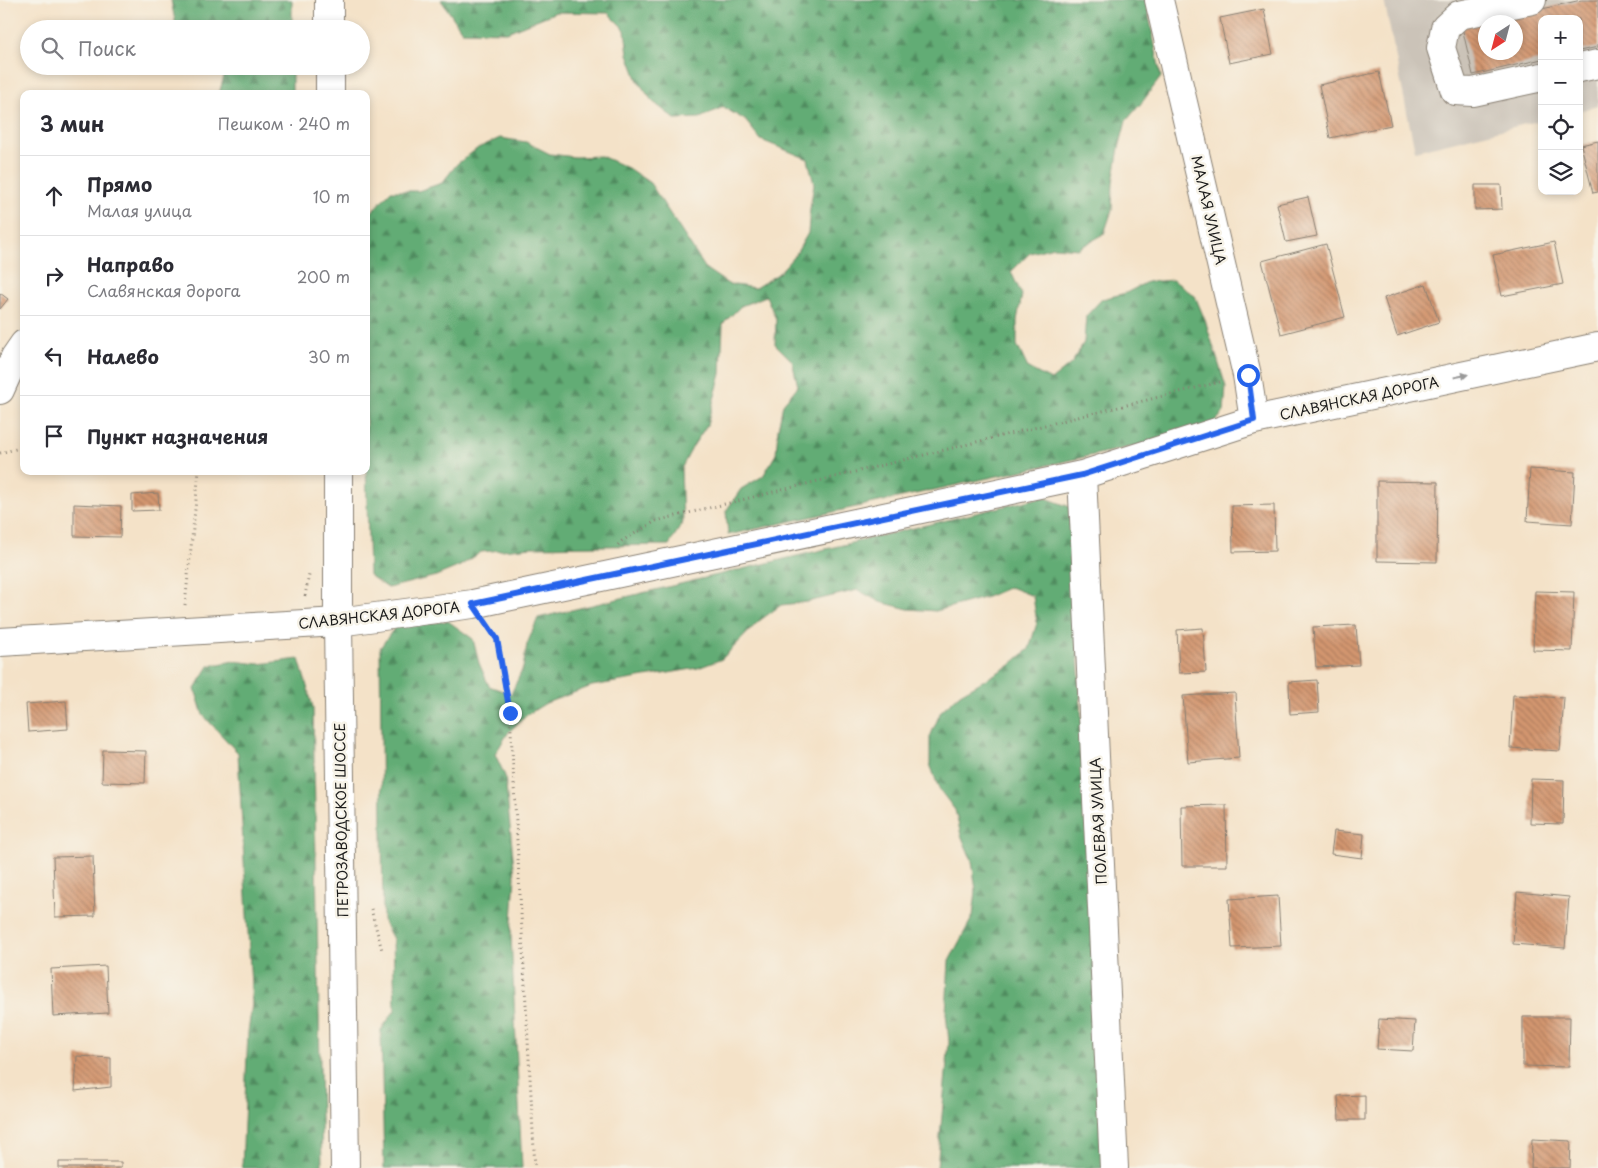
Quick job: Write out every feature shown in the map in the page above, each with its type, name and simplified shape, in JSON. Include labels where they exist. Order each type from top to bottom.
[{"type":"street","points":[[329,0],[329,20]]},
{"type":"street","name":"МАЛАЯ УЛИЦА","points":[[1159,0],[1248,375],[1254,420]]},
{"type":"street","points":[[1532,0],[1459,15],[1446,28],[1441,48],[1455,91],[1473,92],[1538,77]]},
{"type":"street","points":[[1583,67],[1598,64]]},
{"type":"street","points":[[330,75],[330,90]]},
{"type":"street","name":"СЛАВЯНСКАЯ ДОРОГА","points":[[0,642],[338,622],[473,604],[1082,475],[1254,420],[1598,347]]},
{"type":"street","points":[[0,390],[20,350]]},
{"type":"street","name":"ПЕТРОЗАВОДСКОЕ ШОССЕ","points":[[338,475],[345,1168]]},
{"type":"street","name":"ПОЛЕВАЯ УЛИЦА","points":[[1082,475],[1114,1168]]},
{"type":"path","points":[[616,548],[622,541],[656,521],[1248,375]]},
{"type":"path","points":[[0,453],[20,448]]},
{"type":"path","points":[[183,631],[200,475]]},
{"type":"path","points":[[473,604],[497,639],[510,713],[535,1168]]},
{"type":"shaded area","points":[[1384,0],[1598,0],[1598,106],[1583,110],[1583,15],[1538,15],[1538,121],[1415,151]]},
{"type":"green space","points":[[171,0],[292,0],[292,20],[175,20]]},
{"type":"green space","points":[[441,0],[1146,0],[1161,77],[1126,121],[1113,182],[1112,210],[1104,234],[1078,249],[1054,247],[1030,253],[1011,272],[1022,295],[1017,320],[1017,345],[1028,368],[1051,380],[1072,363],[1084,342],[1086,316],[1102,299],[1126,293],[1147,282],[1173,280],[1195,296],[1205,320],[1226,387],[1224,412],[1208,430],[728,535],[726,511],[741,489],[763,476],[776,454],[783,404],[798,386],[792,361],[775,344],[776,319],[766,296],[741,306],[723,324],[721,374],[707,425],[681,469],[683,522],[669,545],[532,547],[481,552],[460,566],[436,576],[388,588],[369,575],[366,475],[370,475],[370,214],[391,191],[418,191],[442,183],[457,164],[478,148],[500,138],[526,142],[550,154],[575,157],[601,156],[628,168],[650,183],[706,269],[728,284],[755,288],[778,274],[796,254],[808,233],[814,184],[808,159],[761,140],[745,120],[723,107],[700,118],[675,119],[652,101],[638,81],[628,54],[625,30],[608,13],[556,12],[507,32],[462,31]]},
{"type":"green space","points":[[224,75],[292,75],[292,90],[220,90]]},
{"type":"green space","points":[[1043,497],[1070,507],[1106,1168],[937,1168],[949,1042],[946,1013],[949,961],[973,916],[976,891],[972,861],[961,835],[955,810],[939,789],[930,764],[930,737],[941,711],[960,694],[1009,666],[1029,649],[1037,623],[1033,596],[1010,587],[987,597],[936,611],[908,609],[880,602],[858,590],[807,602],[781,605],[759,621],[722,659],[698,668],[592,686],[546,703],[525,716],[508,733],[495,754],[505,776],[515,877],[511,935],[522,1168],[384,1168],[381,1030],[395,1010],[393,939],[383,921],[380,648],[395,627],[448,621],[473,639],[479,663],[489,686],[511,694],[523,668],[527,644],[538,618]]},
{"type":"green space","points":[[299,659],[313,707],[322,1168],[242,1168],[248,1032],[252,1004],[238,753],[203,715],[195,689],[209,666],[234,661],[259,664]]},
{"type":"building","points":[[1581,0],[1598,0],[1598,47],[1583,50],[1583,15],[1538,15],[1538,60],[1473,75],[1462,27],[1478,24],[1478,60],[1523,60],[1523,15],[1516,15]]},
{"type":"building","points":[[1264,9],[1273,54],[1229,63],[1220,18]]},
{"type":"building","points":[[1379,72],[1391,125],[1330,138],[1319,85]]},
{"type":"building","points":[[1598,141],[1598,192],[1593,193],[1583,153],[1583,145]]},
{"type":"building","points":[[1475,185],[1501,185],[1502,209],[1475,210]]},
{"type":"building","points":[[1308,197],[1317,236],[1286,242],[1277,204]]},
{"type":"building","points":[[1554,242],[1563,284],[1502,296],[1493,255]]},
{"type":"building","points":[[1326,244],[1345,317],[1281,334],[1262,261]]},
{"type":"building","points":[[1426,284],[1439,322],[1397,336],[1384,298]]},
{"type":"building","points":[[0,293],[8,299],[0,309]]},
{"type":"building","points":[[1530,469],[1575,472],[1572,524],[1527,521]]},
{"type":"building","points":[[1377,481],[1438,482],[1437,562],[1377,561]]},
{"type":"building","points":[[158,493],[159,510],[132,511],[132,495]]},
{"type":"building","points":[[74,504],[121,506],[120,537],[74,536]]},
{"type":"building","points":[[1274,505],[1275,551],[1233,552],[1232,506]]},
{"type":"building","points":[[1535,591],[1574,592],[1572,651],[1533,650]]},
{"type":"building","points":[[1356,625],[1359,665],[1316,667],[1313,627]]},
{"type":"building","points":[[1203,628],[1206,672],[1179,673],[1177,630]]},
{"type":"building","points":[[1317,680],[1319,712],[1290,714],[1289,682]]},
{"type":"building","points":[[1235,693],[1239,758],[1188,762],[1183,696]]},
{"type":"building","points":[[1513,695],[1564,698],[1560,751],[1510,748]]},
{"type":"building","points":[[66,701],[68,729],[28,732],[26,704]]},
{"type":"building","points":[[103,750],[146,751],[145,783],[102,782]]},
{"type":"building","points":[[1531,779],[1564,780],[1563,824],[1530,823]]},
{"type":"building","points":[[1226,805],[1227,866],[1182,866],[1181,806]]},
{"type":"building","points":[[1334,831],[1364,834],[1362,858],[1331,854]]},
{"type":"building","points":[[93,856],[95,916],[55,917],[53,857]]},
{"type":"building","points":[[1517,892],[1569,897],[1565,948],[1513,944]]},
{"type":"building","points":[[1278,896],[1281,946],[1232,948],[1229,899]]},
{"type":"building","points":[[106,966],[108,1013],[53,1016],[51,969]]},
{"type":"building","points":[[1523,1017],[1570,1017],[1569,1067],[1523,1066]]},
{"type":"building","points":[[1379,1019],[1415,1021],[1413,1051],[1377,1049]]},
{"type":"building","points":[[77,1056],[111,1058],[111,1087],[75,1091]]},
{"type":"building","points":[[1365,1095],[1365,1120],[1339,1120],[1338,1096]]},
{"type":"building","points":[[1532,1139],[1571,1141],[1570,1168],[1531,1168]]},
{"type":"building","points":[[59,1162],[121,1162],[121,1168],[59,1168]]},
{"type":"route","points":[[510,713],[497,639],[473,604],[1082,475],[1254,420],[1248,375]]}]
